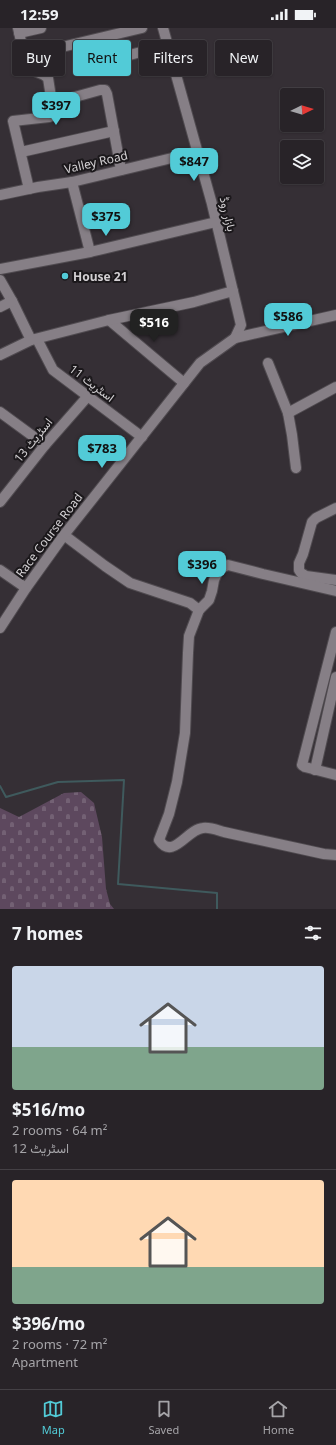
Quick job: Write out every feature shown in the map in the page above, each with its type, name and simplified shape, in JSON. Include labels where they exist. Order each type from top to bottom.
[{"type":"street","points":[[18,31],[41,28]]},
{"type":"street","points":[[65,45],[124,30],[142,28]]},
{"type":"street","name":"بازار روڈ","points":[[163,28],[166,40]]},
{"type":"street","points":[[29,189],[13,121],[49,117],[54,115],[48,78],[45,76]]},
{"type":"street","name":"بازار روڈ","points":[[175,76],[216,222],[241,325],[235,338]]},
{"type":"street","points":[[53,103],[100,90],[105,90],[121,170]]},
{"type":"street","points":[[21,152],[114,131]]},
{"type":"street","name":"Valley Road","points":[[0,195],[72,182],[196,152]]},
{"type":"street","points":[[72,182],[90,252]]},
{"type":"street","points":[[0,268],[90,252],[216,222]]},
{"type":"street","name":"اسٹریٹ 11","points":[[0,280],[53,370],[142,437]]},
{"type":"street","points":[[0,355],[34,340],[109,320],[194,302],[233,291]]},
{"type":"street","points":[[0,307],[12,301]]},
{"type":"street","points":[[235,338],[336,315]]},
{"type":"street","points":[[109,320],[184,383]]},
{"type":"street","name":"Race Course Road","points":[[0,628],[26,588],[64,535],[200,363],[235,338]]},
{"type":"street","points":[[268,363],[288,413],[296,468]]},
{"type":"street","points":[[288,413],[336,387]]},
{"type":"street","name":"اسٹریٹ 13","points":[[0,502],[45,445],[88,396]]},
{"type":"street","points":[[0,412],[45,445]]},
{"type":"street","points":[[336,508],[316,518],[312,522],[299,567],[300,573],[306,576],[336,580]]},
{"type":"street","points":[[64,535],[130,583],[190,603],[199,610]]},
{"type":"street","points":[[336,591],[228,565],[219,569],[214,580],[209,600],[199,610],[189,636],[185,733],[170,814],[159,840],[163,846],[168,848],[173,847],[197,829],[210,828],[324,854],[336,855]]},
{"type":"street","points":[[0,570],[26,588]]},
{"type":"street","points":[[336,632],[302,765],[304,767],[336,775]]},
{"type":"street","points":[[315,770],[336,677],[325,673]]},
{"type":"green space","points":[[81,792],[94,803],[102,837],[106,889],[110,904],[114,909],[0,909],[0,808],[19,817],[64,793]]},
{"type":"waterway","points":[[0,786],[6,797],[58,782],[124,780],[118,884],[217,893],[217,909]]},
{"type":"place","name":"House 21","points":[[65,276]]}]
